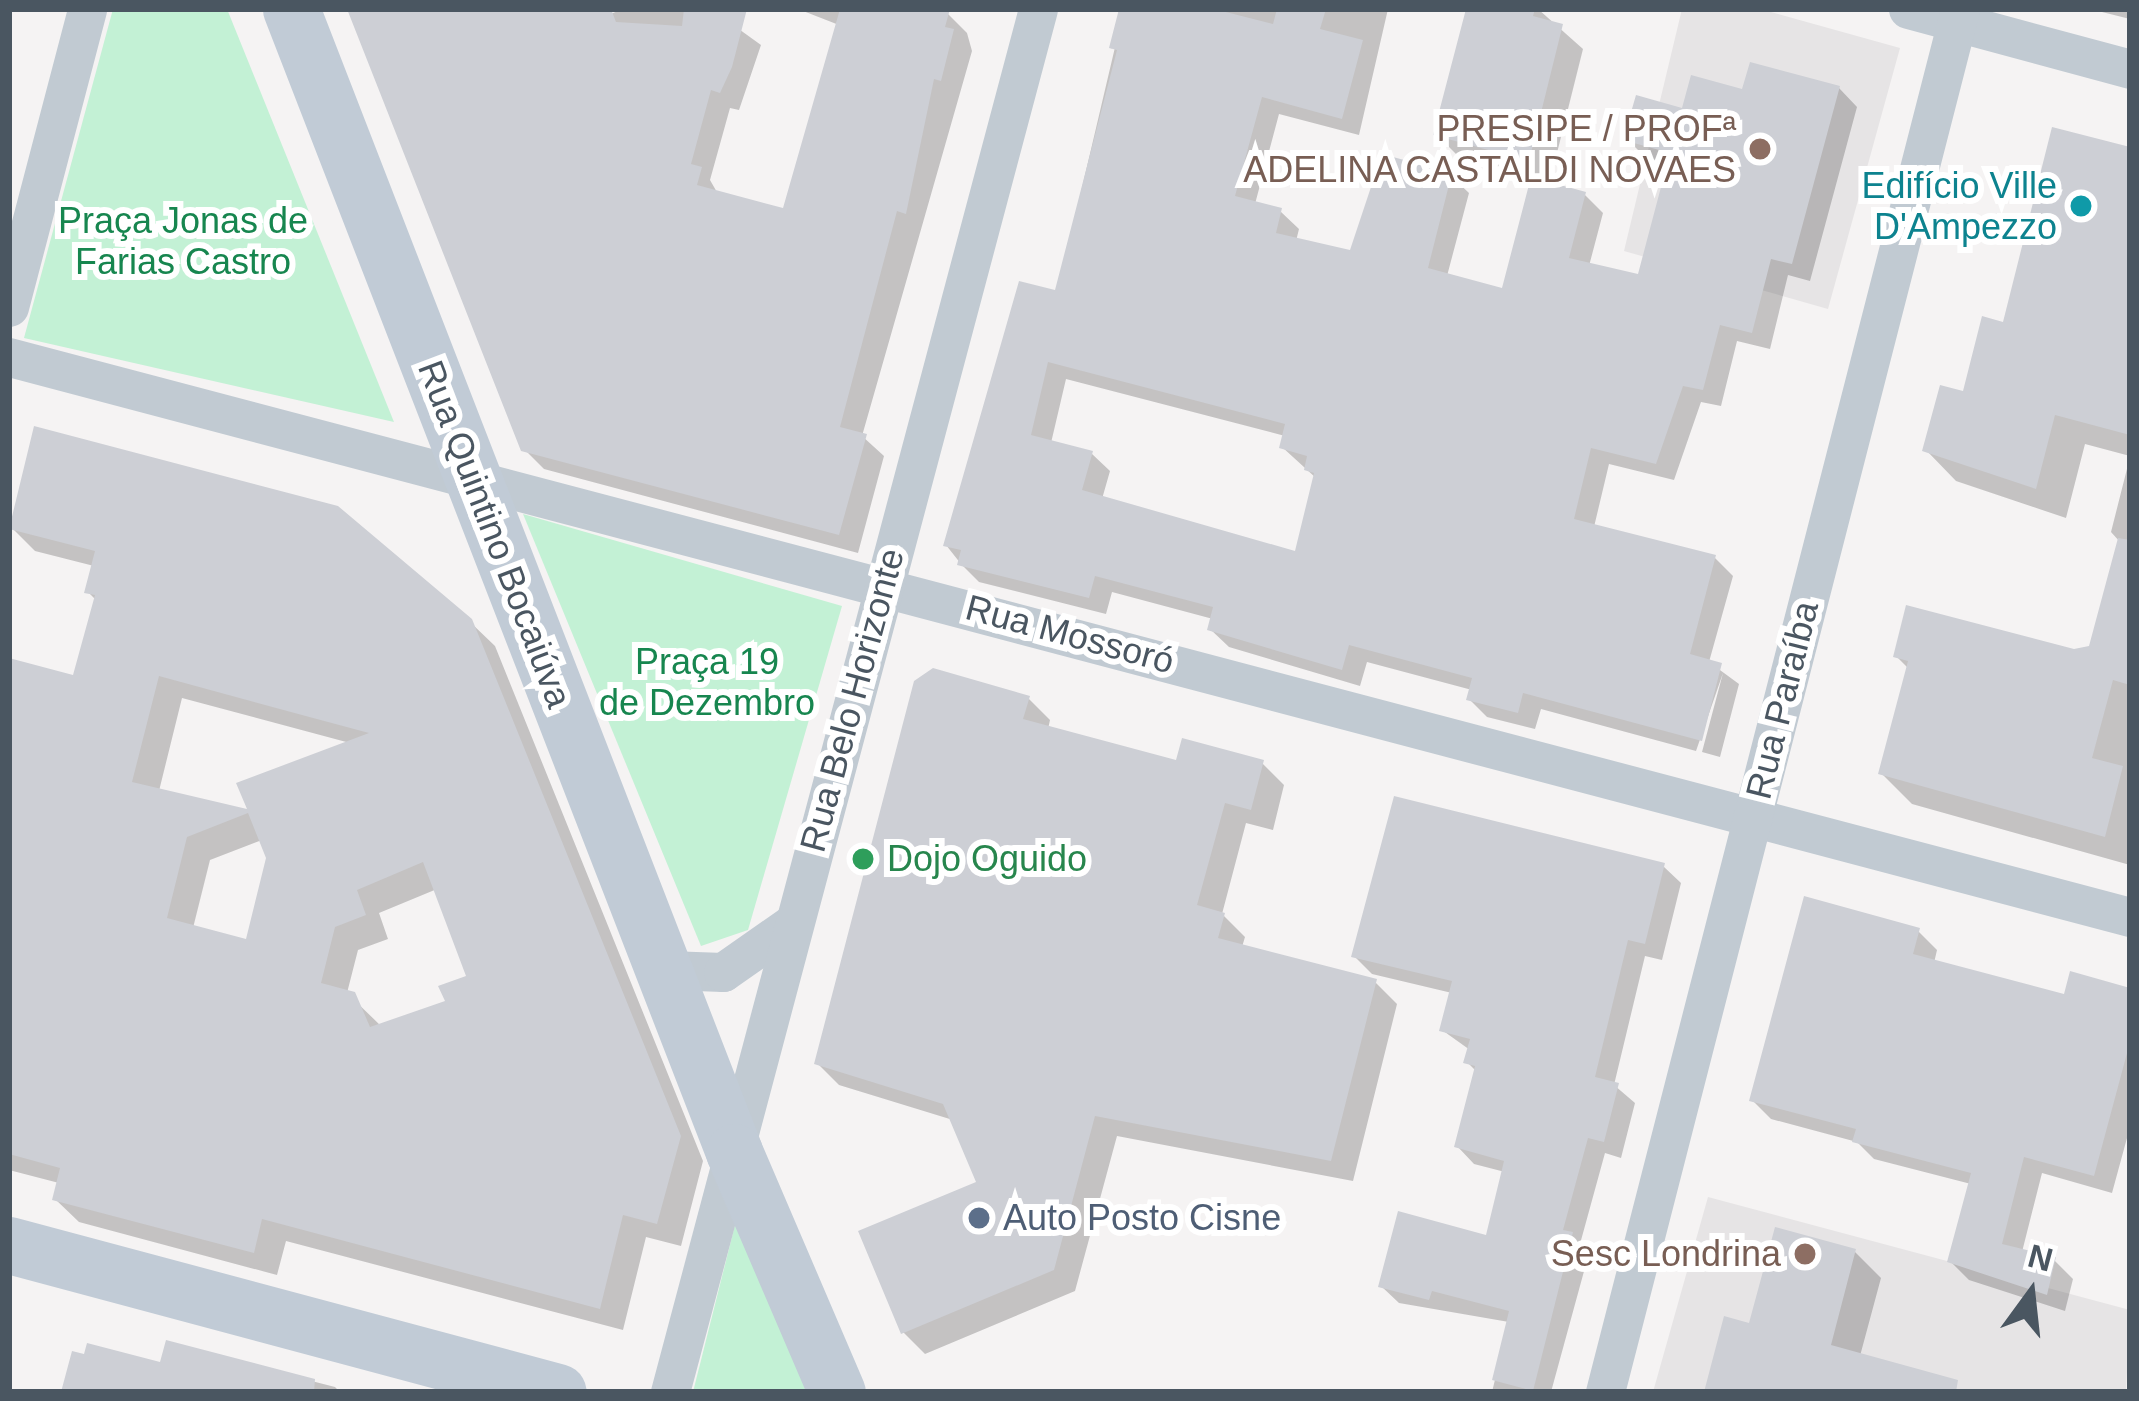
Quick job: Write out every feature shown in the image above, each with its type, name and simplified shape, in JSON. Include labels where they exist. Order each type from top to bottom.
[{"type":"street","points":[[9,307],[87,9]]},
{"type":"street","name":"Rua Quintino Bocaiúva","points":[[291,9],[734,1152],[838,1392]]},
{"type":"street","name":"Rua Belo Horizonte","points":[[670,1392],[790,926],[1038,9]]},
{"type":"street","points":[[1908,9],[1959,16],[2130,69]]},
{"type":"street","name":"Rua Paraíba","points":[[1605,1392],[1959,16]]},
{"type":"street","name":"Rua Mossoró","points":[[9,357],[2130,917]]},
{"type":"street","points":[[667,970],[723,972],[790,926]]},
{"type":"street","points":[[9,1245],[558,1392]]},
{"type":"shaded area","name":"PRESIPE / PROFª ADELINA CASTALDI NOVAES","points":[[1682,9],[1760,9],[1900,48],[1828,309],[1624,251]]},
{"type":"shaded area","name":"Sesc Londrina","points":[[1708,1197],[2130,1310],[2126,1392],[1653,1392]]},
{"type":"green space","name":"Praça Jonas de Farias Castro","points":[[113,9],[227,9],[394,422],[24,338]]},
{"type":"green space","name":"Praça 19 de Dezembro","points":[[523,514],[842,606],[748,930],[701,946]]},
{"type":"green space","points":[[741,1201],[810,1392],[693,1392]]},
{"type":"building","points":[[347,9],[611,9],[616,22],[682,26],[684,9],[747,9],[732,67],[720,93],[711,90],[691,164],[702,167],[697,185],[783,208],[840,9],[950,9],[945,27],[954,29],[941,81],[934,79],[906,214],[897,211],[840,427],[867,434],[839,535],[521,451]]},
{"type":"building","points":[[1119,9],[1214,9],[1273,24],[1277,9],[1326,9],[1320,29],[1363,40],[1342,119],[1262,97],[1235,196],[1282,208],[1276,233],[1350,250],[1382,154],[1452,173],[1428,268],[1502,288],[1531,177],[1586,192],[1569,258],[1638,274],[1670,153],[1623,140],[1636,95],[1682,108],[1691,75],[1742,89],[1750,62],[1840,86],[1792,264],[1771,259],[1752,333],[1720,325],[1703,390],[1683,386],[1656,464],[1591,448],[1574,519],[1716,555],[1690,654],[1722,663],[1702,741],[1523,693],[1518,713],[1466,700],[1472,678],[1349,645],[1342,670],[1207,630],[1213,607],[1095,576],[1089,598],[957,565],[961,550],[943,546],[1019,281],[1055,290],[1117,50],[1109,48]],"holes":[[[1048,362],[1285,424],[1279,448],[1307,456],[1304,470],[1314,473],[1295,551],[1082,490],[1093,451],[1031,435]]]},
{"type":"building","points":[[1466,9],[1535,9],[1533,16],[1563,24],[1529,161],[1433,135]]},
{"type":"building","points":[[2052,127],[2130,147],[2130,435],[2055,415],[2036,489],[1922,451],[1940,385],[1963,391],[1982,316],[2003,322]]},
{"type":"building","points":[[34,426],[338,506],[472,619],[681,1136],[657,1224],[623,1215],[600,1309],[262,1219],[254,1253],[52,1200],[60,1168],[9,1154],[9,658],[73,675],[95,595],[84,593],[95,551],[9,529]],"holes":[[[159,676],[302,715],[369,733],[236,783],[247,809],[132,782]],[[248,813],[266,858],[246,939],[167,918],[187,837]],[[423,862],[466,976],[438,986],[445,1001],[370,1027],[355,992],[321,983],[335,927],[366,915],[357,890]]]},
{"type":"building","points":[[2118,538],[2130,540],[2130,685],[2113,680],[2092,758],[2123,766],[2105,837],[1878,774],[1908,661],[1893,657],[1906,605],[2074,649],[2089,646]]},
{"type":"building","points":[[933,668],[1030,696],[1023,719],[1176,760],[1182,738],[1264,760],[1251,810],[1225,803],[1197,905],[1225,913],[1218,938],[1377,979],[1331,1161],[1095,1116],[1054,1270],[901,1334],[858,1231],[976,1182],[943,1104],[814,1064],[914,681]]},
{"type":"building","points":[[1394,796],[1665,863],[1645,944],[1628,940],[1595,1077],[1619,1083],[1604,1142],[1588,1138],[1563,1230],[1573,1232],[1533,1391],[1492,1380],[1509,1311],[1432,1291],[1429,1300],[1378,1287],[1398,1211],[1486,1235],[1504,1161],[1454,1147],[1475,1066],[1463,1063],[1470,1039],[1439,1031],[1452,981],[1351,957]]},
{"type":"building","points":[[1804,896],[1920,928],[1913,954],[2064,994],[2070,971],[2130,988],[2130,1042],[2094,1176],[2024,1157],[2002,1244],[2056,1257],[2047,1295],[1947,1262],[1971,1173],[1852,1142],[1856,1129],[1749,1101]]},
{"type":"building","points":[[1775,1227],[1856,1249],[1831,1345],[1958,1380],[1956,1392],[1704,1392],[1724,1316],[1749,1323]]},
{"type":"building","points":[[166,1340],[315,1379],[314,1392],[61,1392],[72,1351],[84,1354],[87,1343],[160,1362]]},
{"type":"place","name":"PRESIPE / PROFª ADELINA CASTALDI NOVAES","points":[[1760,149]]},
{"type":"place","name":"Edifício Ville D'Ampezzo","points":[[2081,206]]},
{"type":"place","name":"Dojo Oguido","points":[[863,859]]},
{"type":"place","name":"Auto Posto Cisne","points":[[979,1218]]},
{"type":"place","name":"Sesc Londrina","points":[[1805,1254]]}]
